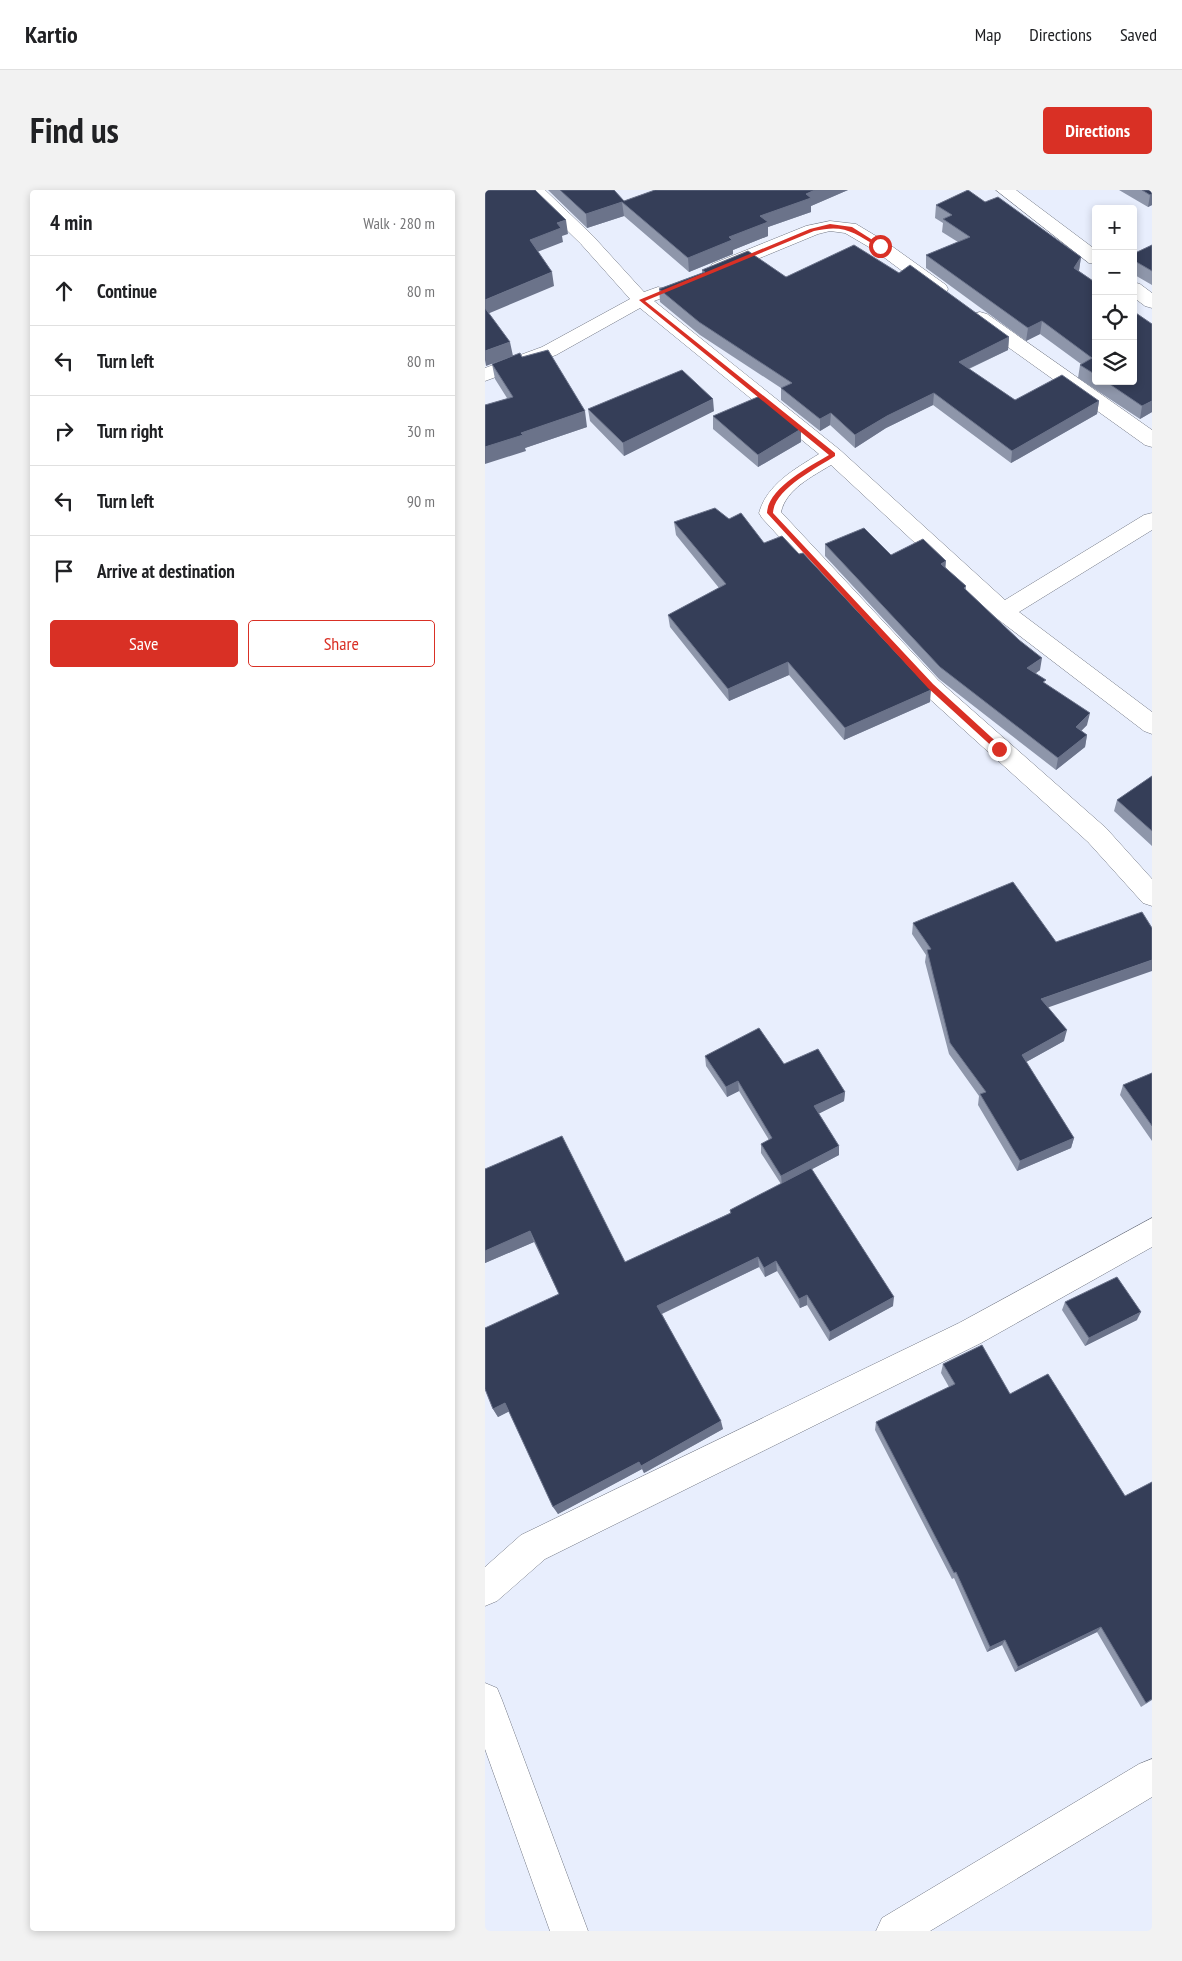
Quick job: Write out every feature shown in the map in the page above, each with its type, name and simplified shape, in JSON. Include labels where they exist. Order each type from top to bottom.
[{"type":"street","points":[[535,190],[587,240],[641,300],[833,455],[1003,611],[1152,725]]},
{"type":"street","points":[[1005,190],[1092,256]]},
{"type":"street","points":[[704,274],[812,230],[830,226],[850,228],[872,241],[951,297]]},
{"type":"street","points":[[485,375],[549,351],[641,300],[677,286]]},
{"type":"street","points":[[1137,291],[1152,302]]},
{"type":"street","points":[[967,309],[1061,378],[1152,440]]},
{"type":"street","points":[[833,455],[792,482],[775,497],[770,506],[770,513],[930,686],[1097,835],[1152,896]]},
{"type":"street","points":[[1003,611],[1152,520]]},
{"type":"street","points":[[485,1589],[533,1547],[970,1333],[1152,1232]]},
{"type":"street","points":[[485,1700],[569,1931]]},
{"type":"street","points":[[895,1931],[1152,1777]]},
{"type":"building","points":[[485,190],[535,190],[566,220],[557,223],[561,228],[530,240],[552,272],[485,300]]},
{"type":"building","points":[[560,190],[614,190],[624,201],[655,190],[815,190],[806,194],[811,198],[760,216],[768,222],[729,237],[732,240],[688,258],[622,202],[586,214]]},
{"type":"building","points":[[968,190],[985,202],[998,197],[1081,257],[1074,268],[1092,280],[1092,358],[1042,321],[1028,328],[926,255],[970,237],[943,219],[952,215],[936,205]]},
{"type":"building","points":[[1142,190],[1152,190],[1152,194],[1150,195]]},
{"type":"building","points":[[854,245],[899,273],[910,265],[1009,337],[959,362],[1015,400],[1062,375],[1099,401],[1012,451],[934,393],[887,416],[855,435],[831,413],[820,419],[781,388],[792,383],[699,322],[659,289],[705,272],[702,270],[748,251],[786,277]]},
{"type":"building","points":[[1152,245],[1152,271],[1137,262],[1137,252]]},
{"type":"building","points":[[485,308],[510,342],[485,351]]},
{"type":"building","points":[[1137,314],[1152,324],[1152,401],[1142,406],[1111,385],[1137,385]]},
{"type":"building","points":[[548,350],[585,411],[521,433],[523,435],[485,447],[485,405],[513,397],[492,364],[520,353],[522,357]]},
{"type":"building","points":[[1092,358],[1092,372],[1080,365]]},
{"type":"building","points":[[682,370],[713,399],[623,443],[588,409]]},
{"type":"building","points":[[760,396],[801,429],[758,455],[713,416]]},
{"type":"building","points":[[715,508],[729,519],[741,513],[764,543],[782,536],[799,554],[803,553],[931,690],[845,728],[788,662],[728,689],[668,615],[726,584],[674,522]]},
{"type":"building","points":[[864,528],[891,555],[923,539],[946,561],[941,564],[966,586],[964,588],[1019,640],[1042,658],[1027,668],[1046,680],[1043,682],[1090,713],[1076,727],[1087,735],[1058,758],[940,667],[825,544]]},
{"type":"building","points":[[1152,776],[1152,831],[1117,800]]},
{"type":"building","points":[[1013,882],[1056,942],[1142,912],[1152,928],[1152,960],[1041,999],[1067,1030],[1022,1055],[1074,1138],[1020,1161],[980,1094],[986,1092],[950,1043],[927,950],[931,949],[913,923]]},
{"type":"building","points":[[759,1028],[784,1064],[818,1049],[845,1092],[814,1106],[839,1146],[781,1176],[761,1144],[772,1138],[738,1081],[726,1087],[705,1056]]},
{"type":"building","points":[[1152,1073],[1152,1126],[1123,1085]]},
{"type":"building","points":[[562,1136],[625,1262],[731,1213],[730,1210],[811,1168],[894,1297],[830,1332],[807,1295],[799,1299],[776,1261],[764,1268],[758,1257],[657,1306],[721,1421],[641,1466],[639,1462],[553,1507],[505,1403],[493,1409],[485,1389],[485,1328],[559,1294],[530,1231],[485,1251],[485,1169]]},
{"type":"building","points":[[1117,1277],[1141,1312],[1089,1338],[1065,1302]]},
{"type":"building","points":[[982,1345],[1010,1394],[1048,1374],[1125,1496],[1152,1482],[1152,1699],[1146,1703],[1101,1627],[1018,1667],[1005,1640],[990,1647],[956,1572],[954,1573],[876,1422],[955,1384],[943,1364]]},
{"type":"route","points":[[880,246],[850,228],[830,226],[812,230],[641,300],[833,455],[792,482],[775,497],[770,506],[770,513],[930,686],[999,749]]}]
